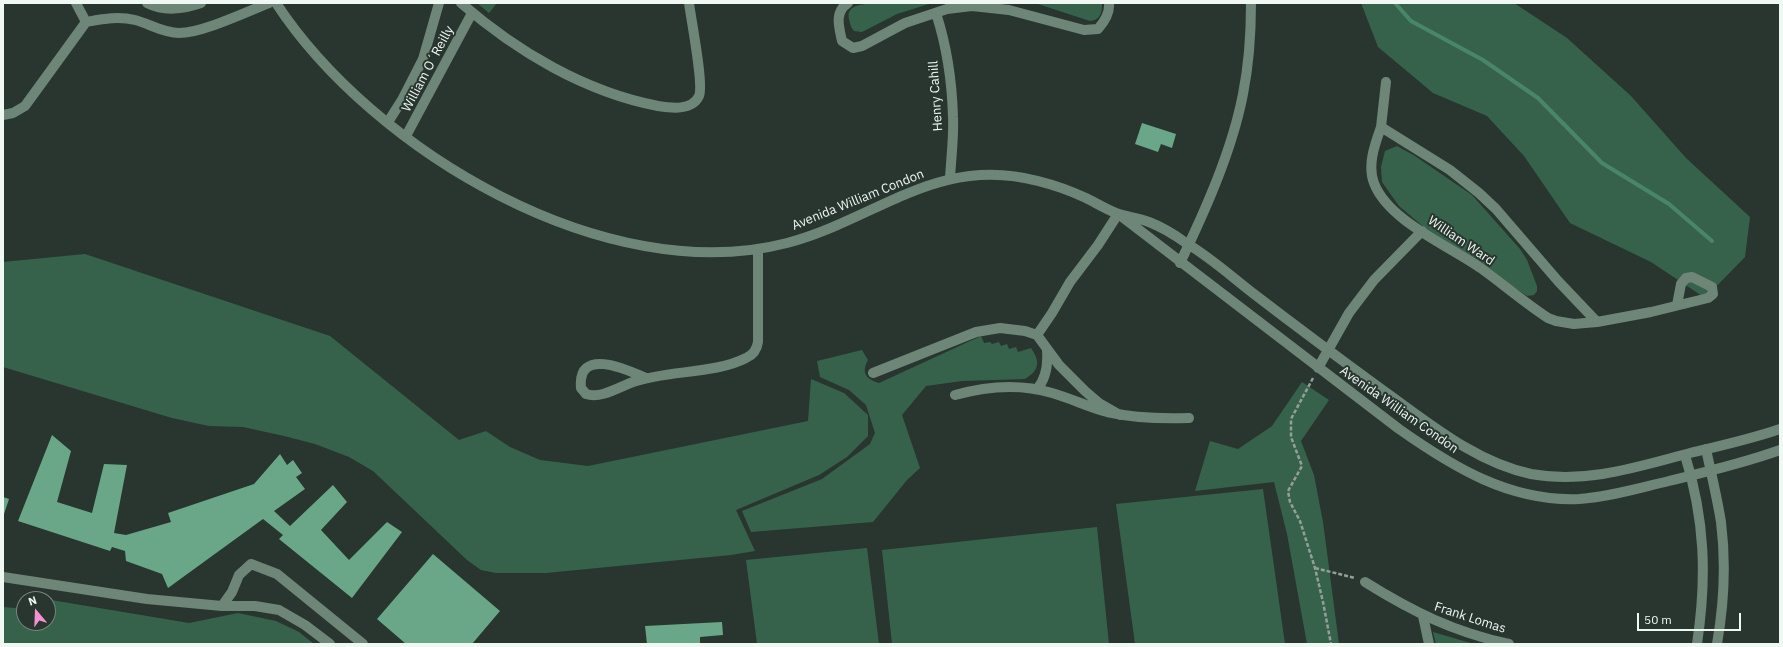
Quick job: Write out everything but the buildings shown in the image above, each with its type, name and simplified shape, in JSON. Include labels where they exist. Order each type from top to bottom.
[{"type":"street","points":[[76,3],[86,22]]},
{"type":"street","points":[[147,3],[171,9],[189,7],[201,3]]},
{"type":"street","points":[[3,115],[13,113],[25,106],[86,22],[119,18],[137,21],[170,32],[186,32],[200,29],[269,3]]},
{"type":"street","name":"Avenida William Condon","points":[[276,3],[296,32],[328,68],[388,122],[406,136],[457,173],[501,197],[536,213],[587,231],[634,243],[668,249],[713,251],[758,249],[791,242],[835,227],[917,189],[950,179],[965,176],[997,175],[1027,178],[1082,196],[1118,214],[1180,263],[1399,429],[1443,458],[1484,480],[1515,492],[1547,498],[1581,499],[1615,494],[1710,471],[1780,450]]},
{"type":"street","name":"William O´Reilly","points":[[388,122],[402,100],[423,59],[439,3]]},
{"type":"street","points":[[461,3],[487,25],[544,63],[606,92],[643,103],[668,107],[680,107],[695,102],[700,90],[689,3]]},
{"type":"street","points":[[848,3],[842,6],[837,20],[842,41],[853,48],[862,46],[905,23],[947,9],[972,6],[1008,10],[1084,30],[1098,29],[1105,22],[1110,9],[1109,3]]},
{"type":"street","points":[[1180,263],[1216,180],[1237,121],[1248,68],[1250,3]]},
{"type":"street","name":"William O´Reilly","points":[[406,136],[472,13]]},
{"type":"street","name":"Henry Cahill","points":[[936,13],[945,40],[953,118],[950,179]]},
{"type":"street","name":"William Ward","points":[[1386,82],[1381,127],[1375,144],[1372,165],[1374,182],[1378,193],[1394,212],[1482,270],[1548,318],[1556,321],[1574,324],[1597,322],[1677,305]]},
{"type":"street","points":[[1381,127],[1450,170],[1479,193],[1496,209],[1558,281],[1597,322]]},
{"type":"street","points":[[1037,334],[1052,313],[1070,282],[1098,245],[1118,214]]},
{"type":"street","name":"Avenida William Condon","points":[[1118,214],[1150,222],[1189,244],[1328,350],[1448,437],[1486,458],[1516,470],[1550,476],[1587,477],[1628,470],[1780,428]]},
{"type":"street","points":[[1318,368],[1349,313],[1374,280],[1422,231]]},
{"type":"street","points":[[646,378],[618,366],[596,364],[585,371],[581,385],[582,390],[586,394],[598,395],[646,378],[712,368],[740,361],[752,355],[756,350],[758,342],[758,249]]},
{"type":"street","points":[[873,373],[976,332],[1000,328],[1013,329],[1037,334],[1059,365],[1085,391],[1099,403],[1120,414]]},
{"type":"street","points":[[1037,389],[1042,384],[1045,376],[1048,350]]},
{"type":"street","points":[[955,395],[993,387],[1021,387],[1050,392],[1090,407],[1120,414],[1155,419],[1189,418]]},
{"type":"street","points":[[1706,449],[1719,514],[1723,552],[1723,592],[1717,644]]},
{"type":"street","points":[[1685,454],[1700,520],[1704,565],[1702,609],[1696,644]]},
{"type":"street","points":[[222,606],[232,592],[238,575],[250,564],[277,574],[363,644]]},
{"type":"street","points":[[3,577],[147,599],[222,606],[255,606],[279,610],[305,625],[330,644]]},
{"type":"street","name":"Frank Lomas","points":[[1365,582],[1423,616],[1464,632],[1509,644]]},
{"type":"street","name":"Frank Lomas","points":[[1423,616],[1428,644]]},
{"type":"path","points":[[1318,368],[1292,419],[1291,437],[1302,466],[1288,491],[1290,502],[1300,521],[1315,568],[1323,602],[1330,644]]},
{"type":"path","points":[[1315,568],[1348,575],[1365,582]]},
{"type":"green space","points":[[477,3],[497,3],[489,13]]},
{"type":"green space","points":[[871,3],[932,3],[897,14],[862,32],[854,31],[849,21],[850,11],[855,6]]},
{"type":"green space","points":[[1035,3],[1102,3],[1102,6],[1099,17],[1090,21]]},
{"type":"green space","points":[[1361,3],[1514,3],[1567,38],[1631,96],[1686,158],[1750,217],[1745,257],[1705,298],[1651,262],[1570,223],[1524,156],[1487,116],[1433,93],[1378,47]]},
{"type":"green space","points":[[1397,146],[1415,156],[1472,195],[1520,249],[1527,260],[1537,286],[1537,291],[1534,295],[1527,296],[1425,228],[1399,206],[1382,182],[1381,167],[1385,151]]},
{"type":"green space","points":[[85,254],[330,336],[459,440],[486,431],[510,447],[540,460],[588,466],[808,421],[811,379],[844,393],[868,415],[868,436],[847,457],[819,475],[736,510],[755,551],[731,555],[546,573],[496,573],[481,570],[467,560],[373,471],[349,457],[315,444],[284,436],[243,427],[209,426],[172,418],[3,367],[3,262]]},
{"type":"green space","points":[[981,336],[984,343],[990,342],[992,344],[999,342],[1001,346],[1007,344],[1009,349],[1016,347],[1018,352],[1031,348],[1037,361],[1036,369],[1025,379],[962,381],[926,386],[902,415],[920,468],[907,480],[873,522],[751,532],[742,511],[822,479],[870,444],[875,433],[866,405],[849,390],[820,377],[817,361],[862,350],[868,360],[865,369],[866,375],[871,380],[879,383]]},
{"type":"green space","points":[[1302,382],[1329,400],[1301,441],[1314,475],[1323,522],[1339,644],[1307,644],[1287,534],[1274,482],[1195,491],[1210,441],[1238,449],[1272,426]]},
{"type":"green space","points":[[1263,489],[1285,644],[1135,644],[1116,504]]},
{"type":"green space","points":[[1097,527],[1109,644],[892,644],[882,550]]},
{"type":"green space","points":[[867,548],[879,644],[757,644],[746,560]]},
{"type":"green space","points":[[56,601],[189,623],[238,613],[276,621],[299,632],[314,644],[3,644],[3,607],[15,608],[16,631],[56,631]]},
{"type":"green space","points":[[1433,632],[1474,644],[1436,644]]},
{"type":"waterway","points":[[1395,3],[1411,21],[1483,60],[1538,98],[1602,163],[1669,204],[1712,241]]}]
